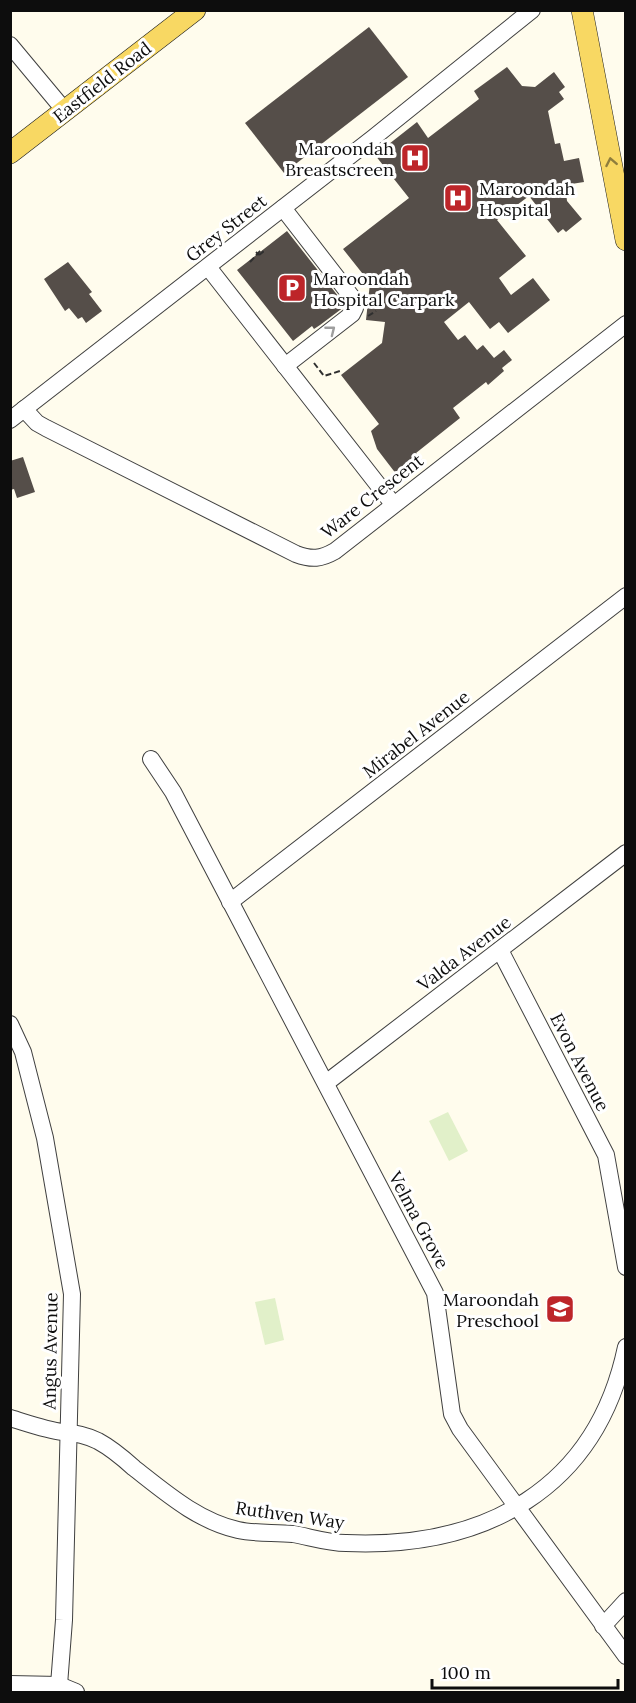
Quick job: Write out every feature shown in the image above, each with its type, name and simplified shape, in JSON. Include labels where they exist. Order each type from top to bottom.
[{"type":"main road","name":"Eastfield Road","points":[[10,153],[195,10]]},
{"type":"main road","points":[[582,10],[626,240]]},
{"type":"street","name":"Grey Street","points":[[10,420],[527,15],[538,10]]},
{"type":"street","points":[[10,45],[65,111]]},
{"type":"street","points":[[283,208],[351,296],[355,308],[352,314],[285,366]]},
{"type":"street","points":[[208,267],[393,504]]},
{"type":"street","name":"Ware Crescent","points":[[24,409],[37,423],[296,554],[318,559],[335,551],[626,324]]},
{"type":"street","name":"Mirabel Avenue","points":[[230,902],[626,596]]},
{"type":"street","name":"Velma Grove","points":[[151,759],[173,792],[435,1293],[452,1414],[460,1429],[626,1656]]},
{"type":"street","name":"Valda Avenue","points":[[326,1083],[626,852]]},
{"type":"street","name":"Evon Avenue","points":[[500,950],[606,1155],[626,1267]]},
{"type":"street","name":"Angus Avenue","points":[[10,1024],[23,1052],[45,1138],[72,1294],[64,1620],[59,1685]]},
{"type":"street","points":[[517,1508],[550,1483],[590,1438],[613,1394],[626,1347]]},
{"type":"street","name":"Ruthven Way","points":[[10,1418],[83,1434],[99,1441],[167,1494],[197,1514],[239,1530],[291,1534],[344,1543],[396,1543],[445,1536],[480,1525],[517,1508]]},
{"type":"street","points":[[603,1626],[626,1601]]},
{"type":"street","points":[[10,1684],[59,1685],[76,1692]]},
{"type":"path","points":[[250,262],[256,257],[254,255],[256,253]]},
{"type":"path","points":[[314,363],[324,376],[340,371]]},
{"type":"green space","points":[[448,1112],[468,1151],[449,1161],[429,1121]]},
{"type":"green space","points":[[275,1298],[284,1340],[265,1345],[255,1302]]},
{"type":"building","points":[[369,27],[408,77],[284,173],[245,123]]},
{"type":"building","points":[[507,67],[522,86],[535,87],[554,72],[565,87],[559,92],[564,99],[548,111],[555,144],[560,143],[564,161],[579,158],[584,182],[565,185],[567,201],[582,219],[566,232],[563,229],[558,233],[529,196],[497,220],[526,256],[499,278],[511,295],[533,278],[550,300],[508,333],[499,322],[490,329],[469,302],[444,322],[458,340],[465,335],[477,350],[483,345],[494,358],[504,350],[512,360],[502,368],[504,371],[488,385],[486,382],[453,408],[460,418],[416,453],[423,462],[400,479],[377,449],[371,431],[379,424],[341,375],[382,343],[385,322],[366,320],[370,283],[343,249],[409,198],[375,155],[417,122],[428,138],[479,99],[474,91]]},
{"type":"building","name":"Maroondah Hospital Carpark","points":[[287,231],[342,301],[344,307],[314,329],[312,326],[293,341],[237,270]]},
{"type":"building","points":[[68,262],[92,292],[89,294],[102,311],[86,323],[82,317],[78,319],[69,308],[65,311],[44,279]]},
{"type":"building","points":[[23,457],[35,492],[17,498],[14,489],[10,490],[10,461]]},
{"type":"place","name":"Maroondah Breastscreen","points":[[415,158]]},
{"type":"place","name":"Maroondah Hospital","points":[[458,198]]},
{"type":"place","name":"Maroondah Hospital Carpark","points":[[292,288]]},
{"type":"place","name":"Maroondah Preschool","points":[[560,1309]]}]
